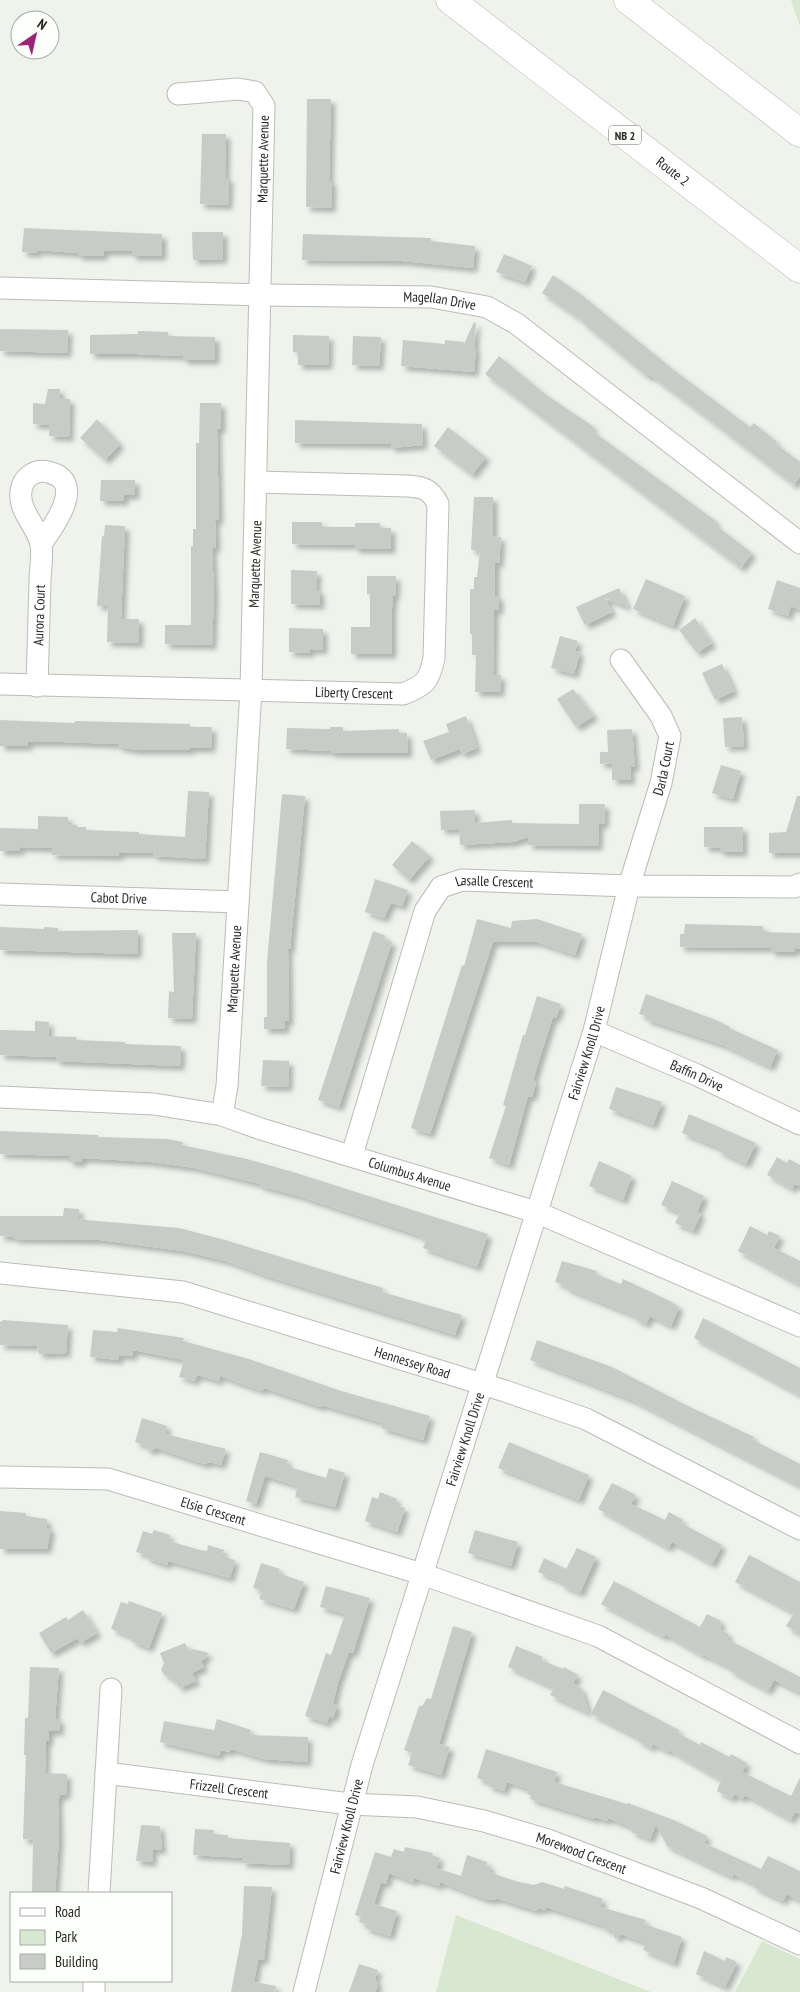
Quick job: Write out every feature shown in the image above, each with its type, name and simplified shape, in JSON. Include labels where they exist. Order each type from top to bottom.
[{"type":"highway","name":"Route 2","points":[[450,0],[800,269]]},
{"type":"highway","points":[[628,0],[800,133]]},
{"type":"street","name":"Marquette Avenue","points":[[178,94],[238,89],[255,92],[264,106],[251,690],[227,1086],[222,1115]]},
{"type":"street","name":"Magellan Drive","points":[[0,288],[261,296],[431,297],[487,307],[517,324],[800,543]]},
{"type":"street","name":"Liberty Crescent","points":[[0,684],[403,694],[419,688],[430,677],[434,658],[438,504],[433,494],[423,487],[257,482]]},
{"type":"street","name":"Aurora Court","points":[[37,686],[41,544]]},
{"type":"street","name":"Darla Court","points":[[621,660],[661,716],[670,736],[661,783],[629,886]]},
{"type":"street","name":"Lasalle Crescent","points":[[352,1155],[425,910],[441,887],[462,880],[629,886],[794,887],[800,884]]},
{"type":"street","name":"Fairview Knoll Drive","points":[[304,1992],[350,1804],[594,1031],[629,886]]},
{"type":"street","name":"Cabot Drive","points":[[0,894],[238,902]]},
{"type":"street","name":"Baffin Drive","points":[[594,1031],[800,1124]]},
{"type":"street","name":"Columbus Avenue","points":[[0,1096],[154,1104],[222,1115],[261,1129],[352,1155],[389,1169],[536,1212],[800,1326]]},
{"type":"street","name":"Hennessey Road","points":[[0,1272],[183,1292],[482,1384],[586,1419],[800,1529]]},
{"type":"street","name":"Elsie Crescent","points":[[0,1477],[108,1479],[422,1574]]},
{"type":"street","points":[[422,1574],[598,1636],[800,1743]]},
{"type":"street","points":[[99,1892],[111,1689]]},
{"type":"street","name":"Frizzell Crescent","points":[[106,1773],[350,1804]]},
{"type":"street","name":"Morewood Crescent","points":[[350,1804],[417,1807],[484,1820],[539,1837],[701,1898],[800,1944]]},
{"type":"green space","points":[[791,0],[800,0],[800,26]]},
{"type":"green space","points":[[456,1915],[651,1992],[436,1992]]},
{"type":"green space","points":[[762,1941],[800,1959],[800,1992],[735,1992]]},
{"type":"building","points":[[307,99],[331,99],[329,181],[332,181],[331,208],[306,207]]},
{"type":"building","points":[[202,134],[226,134],[225,178],[229,178],[228,205],[200,204]]},
{"type":"building","points":[[24,228],[162,234],[162,256],[132,256],[132,251],[104,251],[103,256],[78,256],[78,253],[37,250],[37,253],[22,252]]},
{"type":"building","points":[[192,232],[223,232],[223,259],[193,260]]},
{"type":"building","points":[[303,234],[431,238],[431,241],[475,246],[473,268],[402,261],[302,260]]},
{"type":"building","points":[[504,254],[532,266],[525,282],[496,272]]},
{"type":"building","points":[[553,275],[579,293],[675,371],[750,427],[754,423],[777,442],[776,444],[800,462],[800,476],[794,485],[650,375],[648,377],[583,321],[542,293]]},
{"type":"building","points":[[474,322],[476,323],[474,348],[476,348],[474,372],[401,366],[403,340],[445,344],[445,340],[464,342],[463,346]]},
{"type":"building","points":[[0,329],[68,330],[67,353],[0,351]]},
{"type":"building","points":[[138,331],[168,332],[168,336],[215,337],[215,360],[183,360],[183,356],[90,354],[90,335],[138,334]]},
{"type":"building","points":[[293,335],[329,336],[328,365],[298,365],[298,352],[293,352]]},
{"type":"building","points":[[353,336],[381,337],[379,366],[352,365]]},
{"type":"building","points":[[499,356],[545,394],[594,427],[591,430],[716,521],[714,524],[752,553],[741,568],[485,374]]},
{"type":"building","points":[[48,389],[60,389],[60,398],[70,399],[69,437],[49,436],[50,425],[33,424],[33,403],[45,404]]},
{"type":"building","points":[[200,403],[221,403],[221,429],[217,429],[219,520],[215,520],[216,548],[212,548],[214,594],[212,645],[165,644],[165,625],[191,625],[191,546],[193,546],[193,529],[196,529],[196,443],[199,443]]},
{"type":"building","points":[[97,419],[120,444],[105,460],[80,438]]},
{"type":"building","points":[[295,420],[422,424],[423,445],[391,448],[391,444],[295,443]]},
{"type":"building","points":[[448,427],[486,457],[472,475],[434,446]]},
{"type":"building","points":[[101,480],[135,480],[135,495],[124,495],[124,501],[100,501]]},
{"type":"building","points":[[474,497],[493,497],[493,536],[501,537],[499,563],[495,563],[495,596],[499,596],[499,610],[494,610],[493,675],[501,675],[500,692],[475,692],[476,655],[472,655],[472,634],[470,634],[470,589],[474,589],[474,577],[477,577],[480,551],[471,550]]},
{"type":"building","points":[[292,522],[322,522],[322,527],[355,527],[355,523],[380,523],[380,528],[391,528],[391,549],[355,549],[355,545],[292,544]]},
{"type":"building","points":[[105,525],[125,526],[121,619],[139,619],[139,643],[107,642],[108,606],[97,606],[102,536],[104,536]]},
{"type":"building","points":[[291,570],[317,571],[316,590],[320,590],[320,605],[291,604]]},
{"type":"building","points":[[367,576],[396,576],[392,608],[392,654],[351,654],[351,627],[370,627],[370,594],[367,594]]},
{"type":"building","points":[[646,579],[685,596],[673,626],[633,609]]},
{"type":"building","points":[[777,580],[800,588],[800,610],[791,606],[788,616],[768,609]]},
{"type":"building","points":[[619,588],[628,607],[605,598],[612,612],[585,625],[576,607]]},
{"type":"building","points":[[695,618],[712,643],[697,653],[679,630]]},
{"type":"building","points":[[289,628],[323,629],[323,650],[310,649],[310,653],[289,652]]},
{"type":"building","points":[[560,636],[578,641],[575,651],[580,652],[574,674],[551,668]]},
{"type":"building","points":[[722,664],[734,691],[715,700],[702,673]]},
{"type":"building","points":[[573,689],[594,716],[576,727],[557,699]]},
{"type":"building","points":[[466,716],[477,748],[462,754],[460,749],[431,760],[423,741],[449,732],[446,724]]},
{"type":"building","points":[[742,717],[744,746],[725,747],[723,718]]},
{"type":"building","points":[[0,720],[190,724],[190,727],[212,727],[211,748],[137,750],[118,747],[118,744],[63,742],[28,742],[28,746],[0,746]]},
{"type":"building","points":[[330,727],[343,727],[343,731],[399,729],[399,733],[407,733],[408,753],[330,753],[330,751],[286,749],[287,728],[330,729]]},
{"type":"building","points":[[632,729],[635,767],[630,767],[631,780],[612,780],[612,763],[600,764],[600,752],[608,752],[607,730]]},
{"type":"building","points":[[721,765],[741,771],[733,799],[712,793]]},
{"type":"building","points":[[188,791],[209,792],[205,859],[153,856],[153,853],[119,853],[119,856],[52,855],[52,848],[20,847],[20,851],[0,851],[0,828],[38,829],[38,816],[68,817],[68,824],[86,827],[86,830],[139,832],[139,834],[185,837]]},
{"type":"building","points":[[282,794],[305,796],[290,949],[288,949],[289,1021],[285,1021],[285,1029],[264,1029],[264,1017],[267,1017],[267,962]]},
{"type":"building","points":[[797,796],[800,796],[800,853],[769,853],[769,833],[786,832]]},
{"type":"building","points":[[579,804],[605,804],[604,824],[599,824],[598,846],[528,845],[528,837],[513,842],[460,845],[459,829],[441,830],[440,811],[475,810],[475,823],[512,820],[512,823],[579,824]]},
{"type":"building","points":[[704,827],[743,827],[743,852],[720,852],[720,848],[704,847]]},
{"type":"building","points":[[412,841],[430,856],[409,880],[392,865]]},
{"type":"building","points":[[375,879],[408,890],[402,906],[391,903],[384,918],[365,912]]},
{"type":"building","points":[[477,919],[511,928],[512,921],[537,919],[582,934],[575,955],[537,942],[493,942],[430,1134],[411,1128],[462,965],[464,966]]},
{"type":"building","points":[[685,924],[763,926],[763,932],[800,933],[800,949],[795,949],[795,952],[771,952],[771,948],[680,947],[680,934],[684,934]]},
{"type":"building","points":[[0,927],[44,929],[44,927],[58,928],[58,931],[138,930],[137,954],[0,950]]},
{"type":"building","points":[[373,931],[386,936],[384,939],[392,942],[339,1107],[318,1100]]},
{"type":"building","points":[[172,933],[196,933],[192,1019],[168,1018],[169,991],[174,992]]},
{"type":"building","points":[[646,994],[716,1020],[729,1028],[778,1050],[770,1067],[723,1045],[645,1019],[646,1016],[639,1014]]},
{"type":"building","points":[[537,996],[561,1004],[556,1018],[553,1017],[540,1057],[533,1081],[536,1082],[532,1097],[528,1096],[509,1165],[489,1158],[506,1106],[503,1105],[523,1035],[525,1035]]},
{"type":"building","points":[[35,1021],[49,1022],[48,1036],[77,1037],[76,1040],[125,1042],[125,1044],[181,1046],[180,1066],[56,1061],[56,1057],[0,1055],[0,1030],[35,1031]]},
{"type":"building","points":[[263,1060],[289,1061],[288,1087],[261,1086]]},
{"type":"building","points":[[616,1087],[662,1102],[653,1125],[609,1109]]},
{"type":"building","points":[[689,1114],[756,1143],[746,1164],[718,1151],[719,1148],[682,1133]]},
{"type":"building","points":[[0,1131],[167,1139],[183,1142],[182,1145],[247,1159],[293,1172],[488,1234],[477,1267],[423,1248],[426,1240],[417,1235],[299,1196],[260,1186],[260,1184],[195,1168],[151,1162],[82,1158],[82,1162],[69,1162],[69,1156],[0,1154]]},
{"type":"building","points":[[777,1157],[787,1163],[789,1159],[800,1165],[800,1186],[795,1184],[792,1189],[767,1175]]},
{"type":"building","points":[[599,1161],[632,1176],[623,1200],[589,1186]]},
{"type":"building","points":[[672,1181],[704,1196],[697,1212],[701,1214],[693,1231],[675,1223],[680,1213],[661,1205]]},
{"type":"building","points":[[64,1208],[79,1209],[79,1218],[86,1220],[179,1228],[225,1240],[383,1288],[382,1292],[462,1315],[455,1335],[267,1276],[226,1261],[183,1251],[100,1240],[14,1239],[14,1237],[0,1236],[0,1216],[63,1216]]},
{"type":"building","points":[[750,1226],[767,1235],[769,1231],[780,1236],[774,1248],[800,1261],[800,1285],[738,1251]]},
{"type":"building","points":[[562,1261],[597,1271],[596,1274],[621,1284],[623,1279],[670,1301],[679,1307],[671,1326],[650,1316],[646,1324],[634,1318],[635,1316],[565,1288],[566,1286],[555,1282]]},
{"type":"building","points":[[703,1318],[800,1368],[800,1395],[694,1338]]},
{"type":"building","points":[[3,1320],[68,1325],[66,1353],[39,1354],[37,1346],[0,1345],[0,1322]]},
{"type":"building","points":[[118,1328],[184,1338],[183,1341],[249,1359],[341,1391],[430,1416],[423,1440],[381,1428],[383,1423],[322,1405],[321,1407],[264,1388],[262,1391],[220,1376],[219,1381],[197,1375],[195,1381],[179,1377],[184,1360],[133,1350],[133,1356],[119,1355],[119,1360],[90,1357],[93,1330],[117,1332]]},
{"type":"building","points":[[537,1340],[612,1367],[754,1437],[753,1440],[800,1464],[800,1486],[632,1400],[530,1360]]},
{"type":"building","points":[[142,1418],[167,1426],[165,1434],[226,1449],[221,1465],[210,1462],[204,1464],[156,1448],[151,1451],[144,1445],[135,1442]]},
{"type":"building","points":[[509,1442],[589,1475],[579,1500],[498,1468]]},
{"type":"building","points":[[260,1452],[288,1460],[286,1466],[326,1478],[329,1468],[345,1473],[335,1507],[295,1497],[298,1486],[265,1476],[256,1504],[246,1501]]},
{"type":"building","points":[[612,1483],[636,1495],[631,1504],[665,1520],[669,1512],[683,1520],[681,1523],[722,1545],[712,1564],[672,1542],[668,1548],[598,1509]]},
{"type":"building","points":[[380,1492],[397,1499],[395,1505],[405,1508],[397,1532],[365,1521],[372,1497],[378,1499]]},
{"type":"building","points":[[0,1511],[26,1513],[26,1516],[47,1519],[47,1528],[51,1528],[47,1549],[0,1549]]},
{"type":"building","points":[[154,1530],[170,1535],[169,1541],[200,1550],[207,1551],[208,1545],[224,1550],[222,1556],[235,1560],[230,1578],[168,1561],[167,1565],[146,1558],[147,1555],[136,1552],[143,1531],[152,1534]]},
{"type":"building","points":[[475,1530],[518,1542],[511,1566],[468,1553]]},
{"type":"building","points":[[577,1548],[596,1557],[580,1593],[561,1585],[562,1582],[538,1572],[544,1558],[566,1569]]},
{"type":"building","points":[[749,1555],[800,1582],[800,1634],[786,1626],[794,1613],[735,1582]]},
{"type":"building","points":[[261,1563],[280,1569],[278,1573],[304,1582],[294,1609],[259,1599],[262,1591],[253,1588]]},
{"type":"building","points":[[614,1581],[700,1627],[707,1614],[721,1621],[720,1629],[729,1634],[727,1639],[800,1677],[800,1693],[774,1680],[768,1691],[729,1670],[731,1668],[703,1656],[665,1634],[664,1637],[601,1604]]},
{"type":"building","points":[[326,1586],[370,1598],[353,1653],[349,1652],[338,1682],[333,1704],[337,1706],[333,1718],[329,1716],[327,1723],[305,1716],[326,1653],[331,1655],[345,1614],[320,1607]]},
{"type":"building","points":[[129,1601],[162,1613],[149,1648],[131,1641],[132,1637],[111,1629],[121,1602],[128,1604]]},
{"type":"building","points":[[83,1610],[97,1633],[80,1643],[78,1638],[51,1653],[39,1633],[66,1617],[68,1620]]},
{"type":"building","points":[[453,1626],[472,1632],[439,1744],[450,1747],[441,1775],[408,1765],[412,1753],[404,1750],[419,1706],[422,1706],[427,1698],[431,1699]]},
{"type":"building","points":[[185,1643],[189,1651],[193,1649],[209,1653],[201,1662],[204,1667],[192,1673],[196,1681],[179,1688],[176,1681],[173,1682],[161,1670],[164,1663],[160,1653]]},
{"type":"building","points":[[516,1646],[543,1657],[541,1660],[563,1669],[564,1667],[578,1675],[573,1683],[581,1688],[589,1713],[550,1695],[554,1688],[508,1667]]},
{"type":"building","points":[[30,1667],[59,1668],[55,1719],[60,1719],[59,1731],[49,1731],[49,1741],[46,1741],[45,1773],[67,1774],[66,1795],[60,1795],[58,1801],[59,1839],[55,1892],[32,1892],[33,1840],[23,1839],[26,1755],[24,1755],[25,1718],[28,1718]]},
{"type":"building","points":[[603,1690],[679,1730],[678,1733],[700,1745],[701,1742],[729,1757],[731,1754],[747,1763],[742,1772],[791,1796],[800,1778],[800,1814],[795,1812],[791,1820],[745,1795],[742,1799],[734,1794],[732,1799],[717,1791],[721,1780],[669,1750],[668,1752],[653,1744],[651,1748],[637,1740],[638,1738],[591,1714]]},
{"type":"building","points":[[217,1719],[251,1730],[250,1735],[308,1737],[307,1762],[264,1759],[231,1749],[229,1752],[221,1750],[219,1756],[160,1742],[164,1721],[214,1730]]},
{"type":"building","points":[[486,1749],[557,1772],[554,1782],[628,1803],[676,1821],[707,1836],[704,1843],[761,1869],[768,1856],[800,1871],[800,1901],[787,1894],[783,1901],[753,1887],[754,1884],[733,1874],[732,1877],[667,1846],[656,1825],[650,1839],[631,1832],[633,1828],[608,1818],[607,1821],[595,1817],[594,1819],[530,1799],[531,1795],[527,1794],[529,1789],[507,1782],[504,1791],[488,1786],[489,1782],[477,1778]]},
{"type":"building","points":[[141,1825],[160,1826],[162,1850],[153,1849],[152,1862],[136,1861]]},
{"type":"building","points":[[195,1829],[214,1830],[213,1834],[228,1835],[228,1838],[290,1843],[289,1865],[242,1863],[243,1858],[193,1855]]},
{"type":"building","points":[[405,1847],[433,1853],[432,1855],[440,1858],[436,1868],[461,1876],[467,1855],[487,1862],[486,1865],[491,1867],[489,1872],[515,1881],[534,1885],[542,1882],[564,1889],[565,1886],[603,1899],[600,1907],[646,1920],[644,1924],[682,1937],[674,1963],[643,1950],[646,1943],[621,1934],[615,1939],[612,1931],[603,1928],[604,1926],[546,1907],[545,1910],[538,1908],[537,1911],[496,1898],[495,1900],[485,1899],[440,1882],[439,1886],[414,1878],[413,1882],[389,1873],[386,1884],[381,1882],[374,1904],[397,1911],[390,1936],[365,1928],[367,1924],[359,1922],[361,1917],[355,1915],[375,1852],[391,1857],[394,1849],[404,1852]]},
{"type":"building","points":[[244,1886],[272,1887],[264,1959],[258,1960],[254,1982],[276,1986],[275,1992],[231,1992],[242,1934]]},
{"type":"building","points":[[704,1951],[725,1961],[726,1957],[737,1962],[725,1987],[696,1974]]},
{"type":"building","points":[[359,1964],[378,1970],[375,1978],[378,1985],[375,1992],[349,1992]]}]
